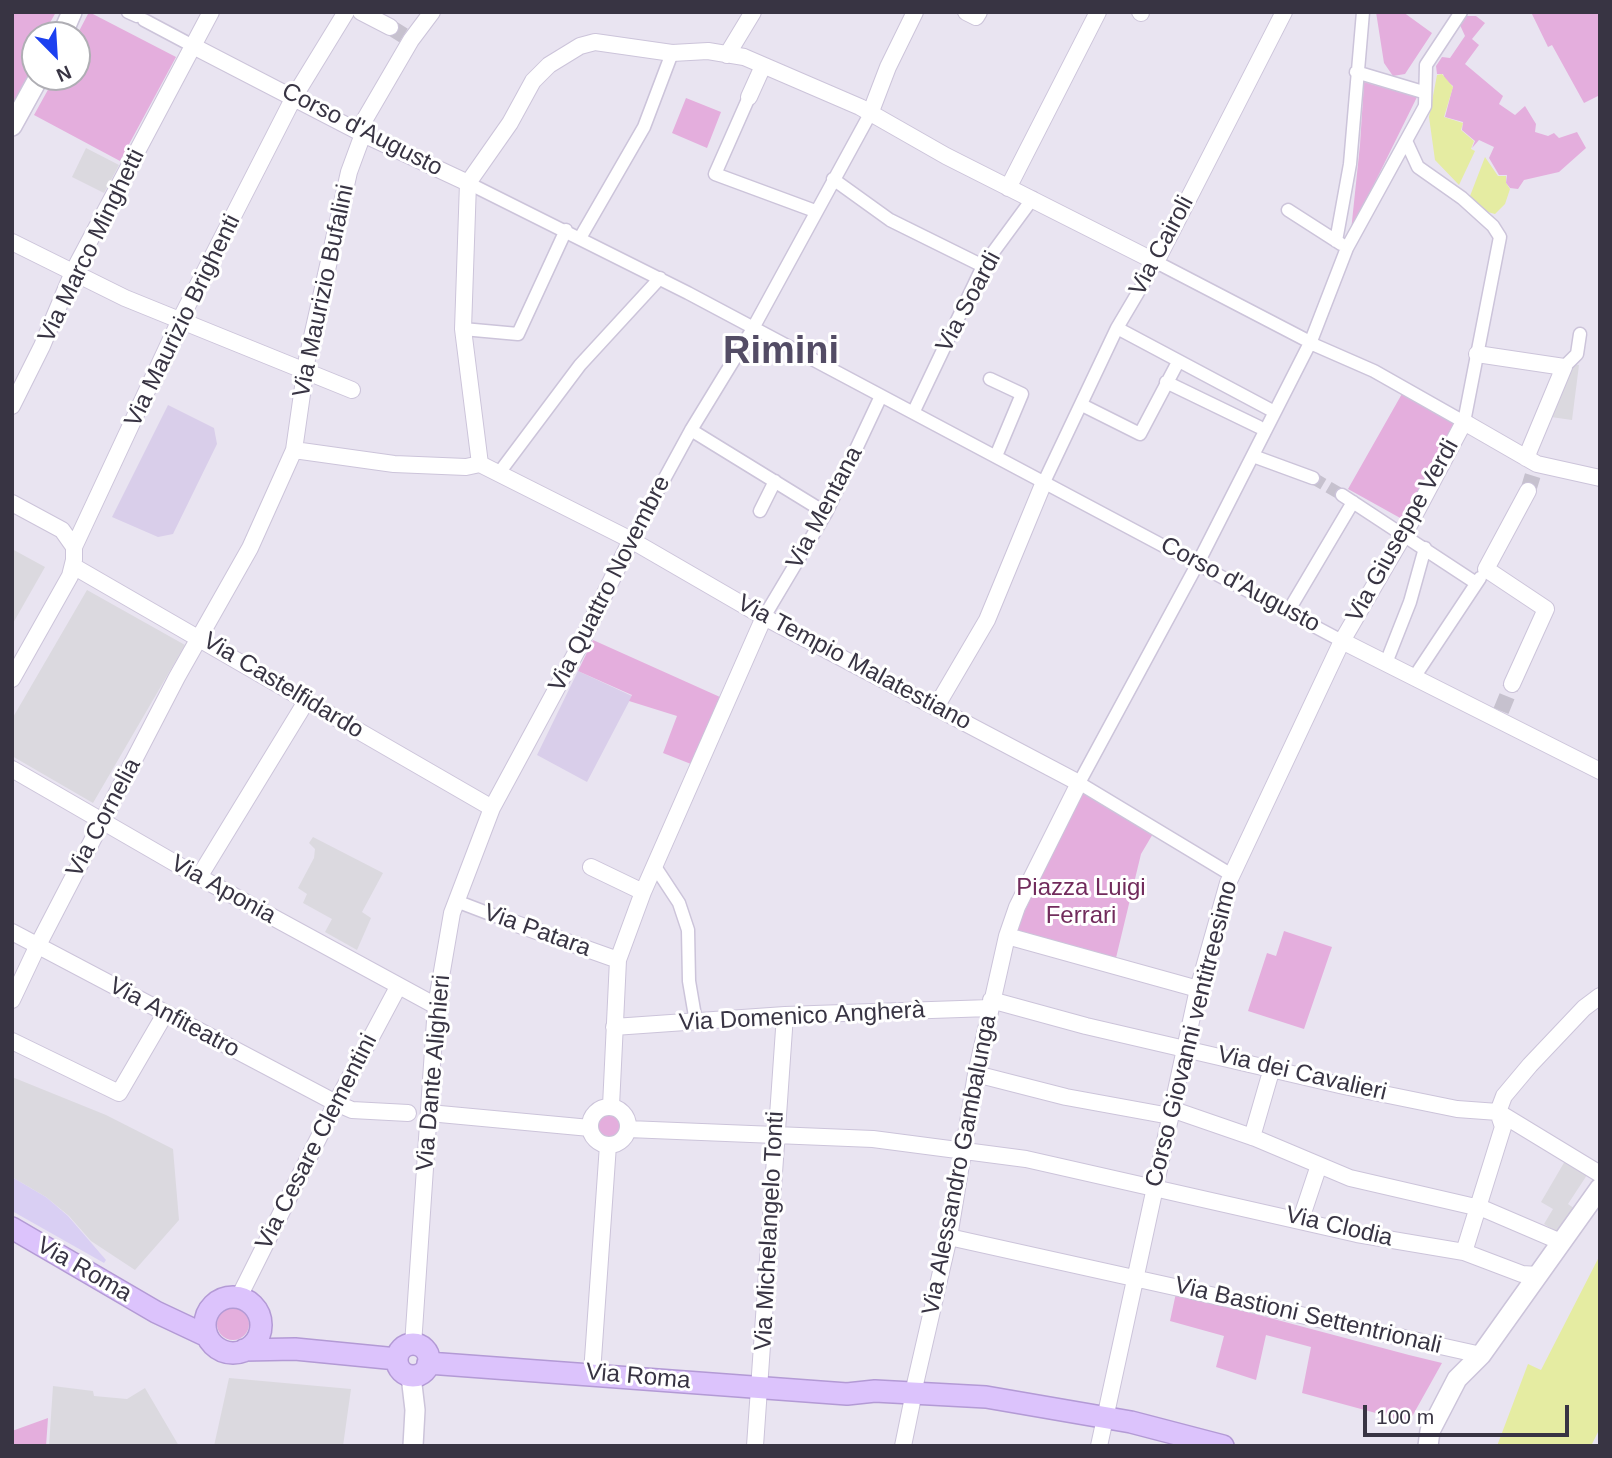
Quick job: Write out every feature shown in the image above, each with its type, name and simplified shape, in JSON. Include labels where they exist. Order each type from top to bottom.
[{"type":"main road","name":"Via Roma","points":[[12,1228],[156,1312],[207,1336]]},
{"type":"main road","points":[[295,1349],[272,1337],[254,1306],[239,1297],[221,1299],[208,1311],[205,1328],[207,1336],[212,1344],[227,1352],[295,1349],[397,1359]]},
{"type":"main road","name":"Via Roma","points":[[156,1312],[208,1311]]},
{"type":"main road","points":[[244,1350],[257,1339],[261,1322]]},
{"type":"main road","points":[[413,1345],[423,1348],[428,1363],[421,1374],[411,1376],[402,1372],[397,1359],[404,1347],[413,1345]]},
{"type":"main road","name":"Via Roma","points":[[428,1363],[592,1373],[847,1394],[872,1401],[913,1398],[986,1406],[1012,1403],[1104,1418],[1223,1446]]},
{"type":"street","name":"Via Marco Minghetti","points":[[12,406],[42,346],[73,272],[211,12]]},
{"type":"street","name":"Via Maurizio Brighenti","points":[[12,679],[74,557],[180,320],[294,97],[346,12]]},
{"type":"street","points":[[361,12],[390,27]]},
{"type":"street","name":"Via Maurizio Bufalini","points":[[199,636],[250,548],[295,450],[305,372],[360,132],[409,39],[432,12]]},
{"type":"street","points":[[727,55],[753,12]]},
{"type":"street","points":[[870,114],[888,67],[915,12]]},
{"type":"street","points":[[966,12],[976,17],[979,12]]},
{"type":"street","points":[[1008,188],[1098,12]]},
{"type":"street","name":"Via Cairoli","points":[[1044,482],[1116,328],[1156,262],[1284,12]]},
{"type":"street","points":[[1198,989],[1007,936],[1018,905],[1079,783],[1198,562],[1310,342],[1342,244],[1363,12]]},
{"type":"street","points":[[1342,244],[1407,142],[1425,106],[1423,92],[1426,65],[1461,12]]},
{"type":"street","name":"Corso d'Augusto","points":[[136,16],[360,132],[660,278],[752,330],[914,411],[1289,610],[1342,641],[1499,716],[1600,771]]},
{"type":"street","points":[[295,450],[394,464],[466,467],[480,464],[463,329],[468,183],[510,123],[533,81],[549,65],[580,46],[595,42],[672,53],[708,51],[763,66],[870,114],[1008,188],[1033,198],[1310,342],[1379,374],[1530,461],[1600,478]]},
{"type":"street","points":[[580,238],[644,127],[672,53]]},
{"type":"street","points":[[763,66],[715,174],[815,211]]},
{"type":"street","points":[[1356,72],[1423,92]]},
{"type":"street","points":[[12,126],[31,91]]},
{"type":"street","name":"Via Quattro Novembre","points":[[492,808],[578,649],[631,540],[691,430],[752,330],[870,114]]},
{"type":"street","points":[[1407,142],[1418,167],[1462,198],[1493,226],[1500,237],[1464,422]]},
{"type":"street","points":[[833,178],[890,220],[982,266]]},
{"type":"street","name":"Via Soardi","points":[[914,411],[982,266],[1033,198]]},
{"type":"street","points":[[1288,210],[1342,244]]},
{"type":"street","points":[[463,329],[518,334],[566,230]]},
{"type":"street","points":[[12,242],[180,320],[352,390]]},
{"type":"street","points":[[499,473],[580,365],[645,289],[660,278]]},
{"type":"street","points":[[1116,328],[1269,409]]},
{"type":"street","points":[[1530,461],[1564,367],[1577,354],[1580,334]]},
{"type":"street","points":[[1478,354],[1564,367]]},
{"type":"street","points":[[1082,405],[1140,434],[1178,362]]},
{"type":"street","points":[[990,379],[1022,394],[996,456]]},
{"type":"street","points":[[1166,382],[1259,427]]},
{"type":"street","name":"Via Mentana","points":[[764,617],[827,513],[881,396]]},
{"type":"street","name":"Via Giuseppe Verdi","points":[[1342,641],[1405,533],[1464,422]]},
{"type":"street","points":[[691,430],[827,513]]},
{"type":"street","points":[[1252,456],[1312,477]]},
{"type":"street","name":"Via Tempio Malatestiano","points":[[480,464],[631,540],[764,617],[1079,783]]},
{"type":"street","points":[[760,511],[775,481]]},
{"type":"street","points":[[936,707],[987,620],[1044,482]]},
{"type":"street","points":[[1415,676],[1486,569],[1528,491]]},
{"type":"street","points":[[1342,495],[1405,533],[1476,583]]},
{"type":"street","points":[[1289,610],[1353,502]]},
{"type":"street","name":"Via Castelfidardo","points":[[12,503],[62,530],[74,557],[199,636],[492,808]]},
{"type":"street","points":[[1386,663],[1410,602],[1425,548]]},
{"type":"street","points":[[1486,569],[1546,609],[1513,684]]},
{"type":"street","points":[[611,1106],[618,960],[654,865],[764,617]]},
{"type":"street","name":"Via Cornelia","points":[[12,1000],[199,636]]},
{"type":"street","name":"Corso Giovanni ventitreesimo","points":[[1099,1446],[1198,989],[1230,874],[1342,641]]},
{"type":"street","points":[[199,877],[307,700]]},
{"type":"street","name":"Via Aponia","points":[[12,769],[199,877],[436,1006]]},
{"type":"street","points":[[1079,783],[1230,874]]},
{"type":"street","name":"Via Dante Alighieri","points":[[413,1345],[436,1006],[456,901],[492,808]]},
{"type":"street","points":[[654,865],[679,903],[688,930],[688,981],[696,1022]]},
{"type":"street","points":[[591,867],[643,892]]},
{"type":"street","name":"Via Patara","points":[[456,901],[618,960]]},
{"type":"street","name":"Via Anfiteatro","points":[[12,932],[335,1103],[352,1110],[408,1113]]},
{"type":"street","name":"Via Alessandro Gambalunga","points":[[903,1446],[949,1237],[976,1074],[1007,936]]},
{"type":"street","name":"Via Cesare Clementini","points":[[239,1297],[335,1103],[398,987]]},
{"type":"street","points":[[1464,1252],[1503,1127],[1498,1104],[1512,1085],[1584,1008],[1600,996]]},
{"type":"street","name":"Via Domenico Angherà","points":[[614,1027],[990,1004]]},
{"type":"street","name":"Via dei Cavalieri","points":[[990,1004],[1457,1109],[1498,1112],[1600,1174]]},
{"type":"street","points":[[12,1041],[118,1093],[165,1014]]},
{"type":"street","name":"Via Michelangelo Tonti","points":[[755,1446],[785,1015]]},
{"type":"street","points":[[1252,1137],[1272,1068]]},
{"type":"street","points":[[976,1074],[1066,1097],[1170,1113],[1252,1137],[1350,1178],[1479,1208],[1561,1242]]},
{"type":"street","points":[[611,1106],[626,1116],[628,1129],[623,1139],[608,1145],[598,1142],[590,1128],[593,1115],[604,1107],[611,1106]]},
{"type":"street","points":[[429,1113],[590,1128]]},
{"type":"street","name":"Via Clodia","points":[[628,1129],[873,1139],[964,1149],[1154,1186],[1357,1234],[1464,1252],[1530,1279]]},
{"type":"street","points":[[592,1373],[608,1145]]},
{"type":"street","points":[[1301,1219],[1319,1165]]},
{"type":"street","name":"Via Bastioni Settentrionali","points":[[1427,1446],[1430,1431],[1457,1379],[1481,1355],[1530,1279],[1600,1188]]},
{"type":"street","name":"Via Bastioni Settentrionali","points":[[949,1237],[1481,1355]]},
{"type":"street","points":[[411,1376],[415,1410],[413,1446]]},
{"type":"shaded area","points":[[1442,74],[1453,87],[1444,117],[1463,123],[1461,130],[1474,141],[1471,149],[1475,151],[1459,185],[1435,160],[1429,117],[1437,75]]},
{"type":"shaded area","points":[[86,148],[119,165],[104,193],[72,177]]},
{"type":"shaded area","points":[[1485,157],[1498,176],[1506,176],[1510,189],[1505,204],[1495,214],[1484,211],[1470,196]]},
{"type":"shaded area","points":[[1569,363],[1579,365],[1572,420],[1551,417]]},
{"type":"shaded area","points":[[168,405],[214,428],[217,444],[173,534],[158,537],[112,517]]},
{"type":"shaded area","points":[[12,549],[45,567],[12,625]]},
{"type":"shaded area","points":[[87,590],[185,645],[93,803],[12,756],[12,719]]},
{"type":"shaded area","points":[[578,671],[632,696],[587,782],[537,755]]},
{"type":"shaded area","points":[[313,837],[383,873],[362,912],[371,918],[357,950],[325,932],[332,919],[303,903],[307,894],[298,888],[314,858],[315,849],[309,843]]},
{"type":"shaded area","points":[[12,1077],[106,1115],[173,1149],[179,1220],[135,1270],[91,1241],[69,1216],[46,1197],[12,1177]]},
{"type":"shaded area","points":[[1565,1161],[1587,1175],[1568,1204],[1578,1211],[1565,1220],[1558,1233],[1544,1224],[1553,1209],[1541,1202]]},
{"type":"shaded area","points":[[12,1177],[46,1197],[68,1216],[106,1260],[104,1263],[12,1211]]},
{"type":"shaded area","points":[[1600,1255],[1600,1428],[1591,1446],[1497,1446],[1528,1364],[1541,1370]]},
{"type":"shaded area","points":[[229,1378],[351,1389],[343,1446],[214,1446]]},
{"type":"shaded area","points":[[53,1386],[93,1391],[94,1396],[127,1399],[145,1388],[179,1446],[49,1446]]},
{"type":"green space","points":[[12,12],[56,12],[51,21],[21,21],[21,91],[12,111]]},
{"type":"green space","points":[[89,12],[176,57],[120,161],[34,115],[47,91],[91,91],[91,21],[84,21]]},
{"type":"green space","points":[[1376,12],[1403,12],[1432,33],[1405,74],[1393,76],[1384,63]]},
{"type":"green space","points":[[1531,12],[1600,12],[1600,95],[1584,103],[1552,45],[1548,47]]},
{"type":"green space","points":[[1467,16],[1476,16],[1485,23],[1472,39],[1479,45],[1465,64],[1503,96],[1499,104],[1515,115],[1525,106],[1536,124],[1535,132],[1548,136],[1554,133],[1559,138],[1577,132],[1586,148],[1559,172],[1524,180],[1518,189],[1510,188],[1506,183],[1507,175],[1499,175],[1489,158],[1494,147],[1479,140],[1472,148],[1475,141],[1462,130],[1463,122],[1445,117],[1453,86],[1445,80],[1443,74],[1437,74],[1436,66],[1442,57],[1450,58],[1465,36],[1460,25]]},
{"type":"green space","points":[[1364,82],[1417,97],[1351,231],[1360,145]]},
{"type":"green space","points":[[686,98],[721,112],[707,148],[672,133]]},
{"type":"green space","points":[[1403,392],[1457,422],[1402,519],[1348,489]]},
{"type":"green space","points":[[593,640],[720,697],[691,764],[663,753],[677,716],[629,701],[632,695],[578,671]]},
{"type":"green space","name":"Piazza Luigi Ferrari","points":[[1081,791],[1154,832],[1141,854],[1115,962],[1015,932]]},
{"type":"green space","points":[[1284,931],[1332,947],[1304,1029],[1248,1011],[1267,953],[1276,956]]},
{"type":"green space","points":[[609,1113],[619,1117],[623,1127],[619,1137],[609,1141],[599,1137],[595,1127],[599,1117]]},
{"type":"green space","points":[[1176,1293],[1442,1363],[1409,1422],[1302,1393],[1311,1347],[1266,1335],[1256,1380],[1216,1367],[1224,1336],[1170,1321]]},
{"type":"green space","points":[[233,1308],[244,1313],[249,1324],[244,1335],[233,1340],[222,1335],[217,1324],[222,1313]]},
{"type":"green space","points":[[48,1418],[46,1446],[12,1446],[12,1431]]},
{"type":"tunnel","points":[[390,27],[406,37]]},
{"type":"tunnel","points":[[1528,491],[1535,468]]},
{"type":"tunnel","points":[[1313,478],[1342,495]]},
{"type":"tunnel","points":[[1501,711],[1512,684]]},
{"type":"district","name":"Rimini","points":[[781,353]]}]
